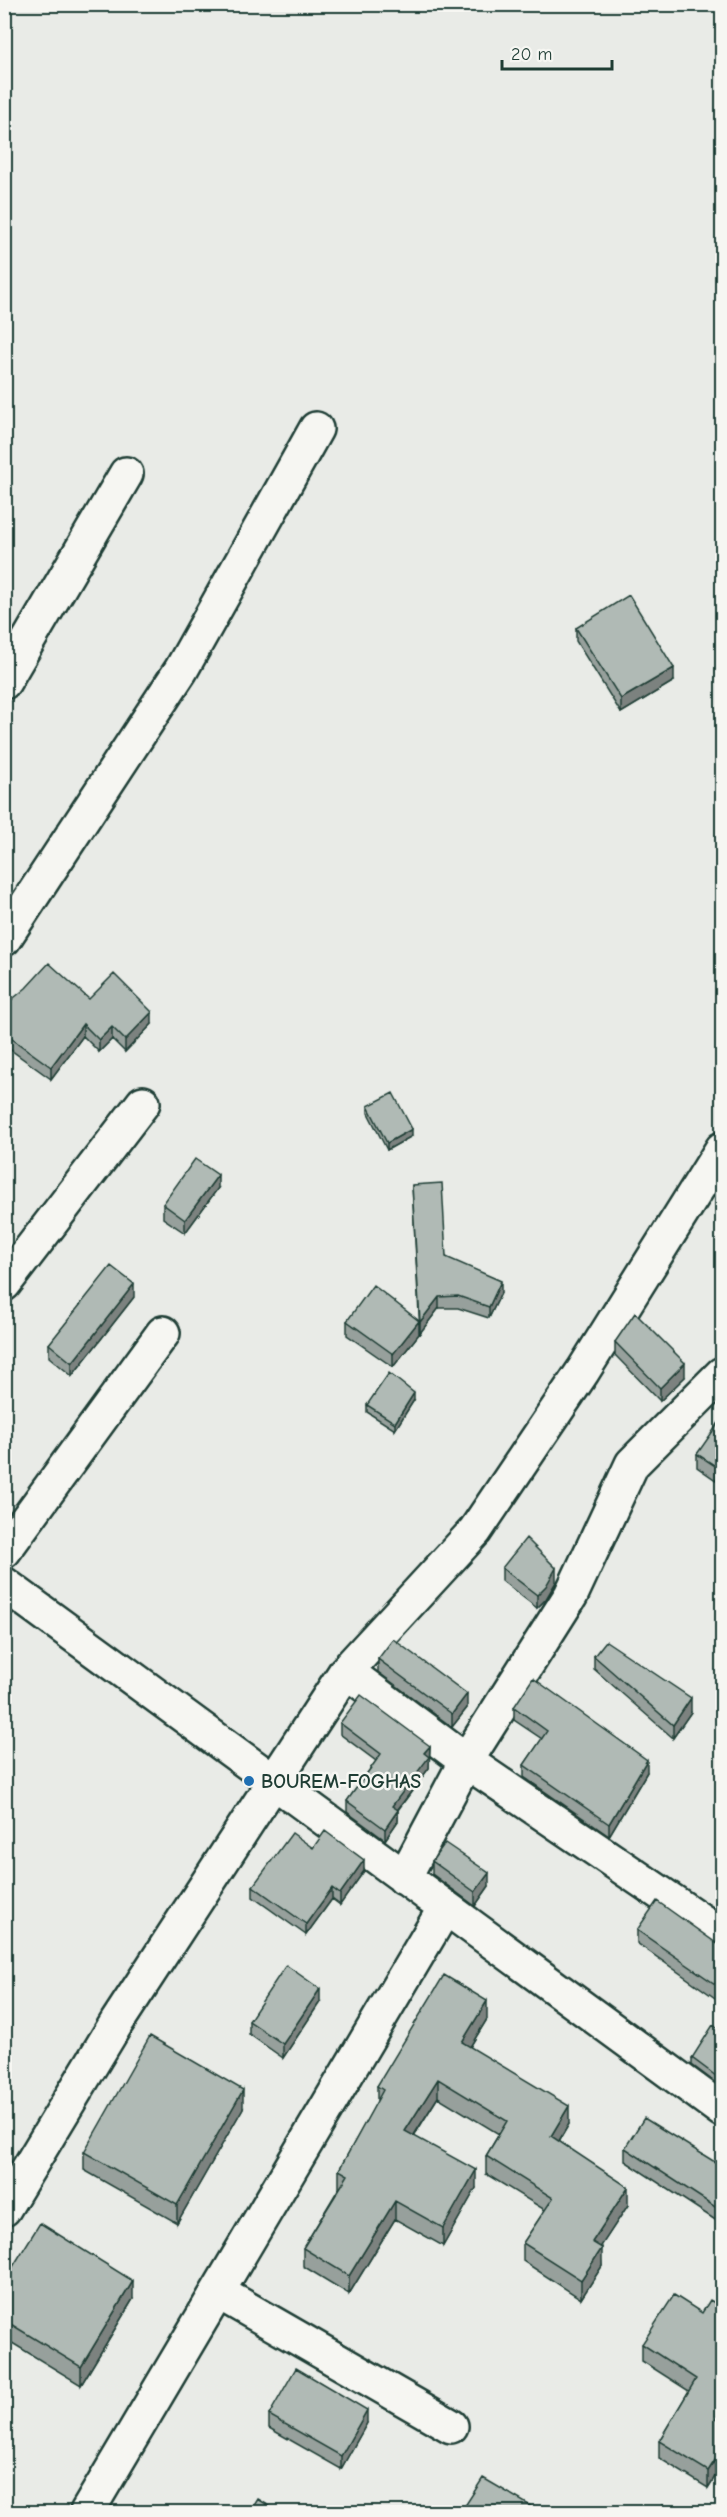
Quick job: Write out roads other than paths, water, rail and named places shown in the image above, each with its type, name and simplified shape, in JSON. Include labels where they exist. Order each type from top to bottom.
[{"type":"street","points":[[4,939],[181,670],[316,429]]},
{"type":"street","points":[[4,682],[126,474]]},
{"type":"street","points":[[4,1284],[143,1103]]},
{"type":"street","points":[[4,2209],[117,2022],[346,1671],[475,1530],[583,1371],[723,1149]]},
{"type":"street","points":[[4,1551],[163,1333]]},
{"type":"street","points":[[404,1878],[466,1761],[570,1595],[632,1464],[723,1374]]},
{"type":"street","points":[[4,1584],[723,2110]]},
{"type":"street","points":[[346,1671],[466,1761],[723,1935]]},
{"type":"street","points":[[87,2512],[445,1908]]},
{"type":"street","points":[[218,2292],[451,2426]]},
{"type":"place","name":"BOUREM-FOGHAS","points":[[249,1781]]}]
